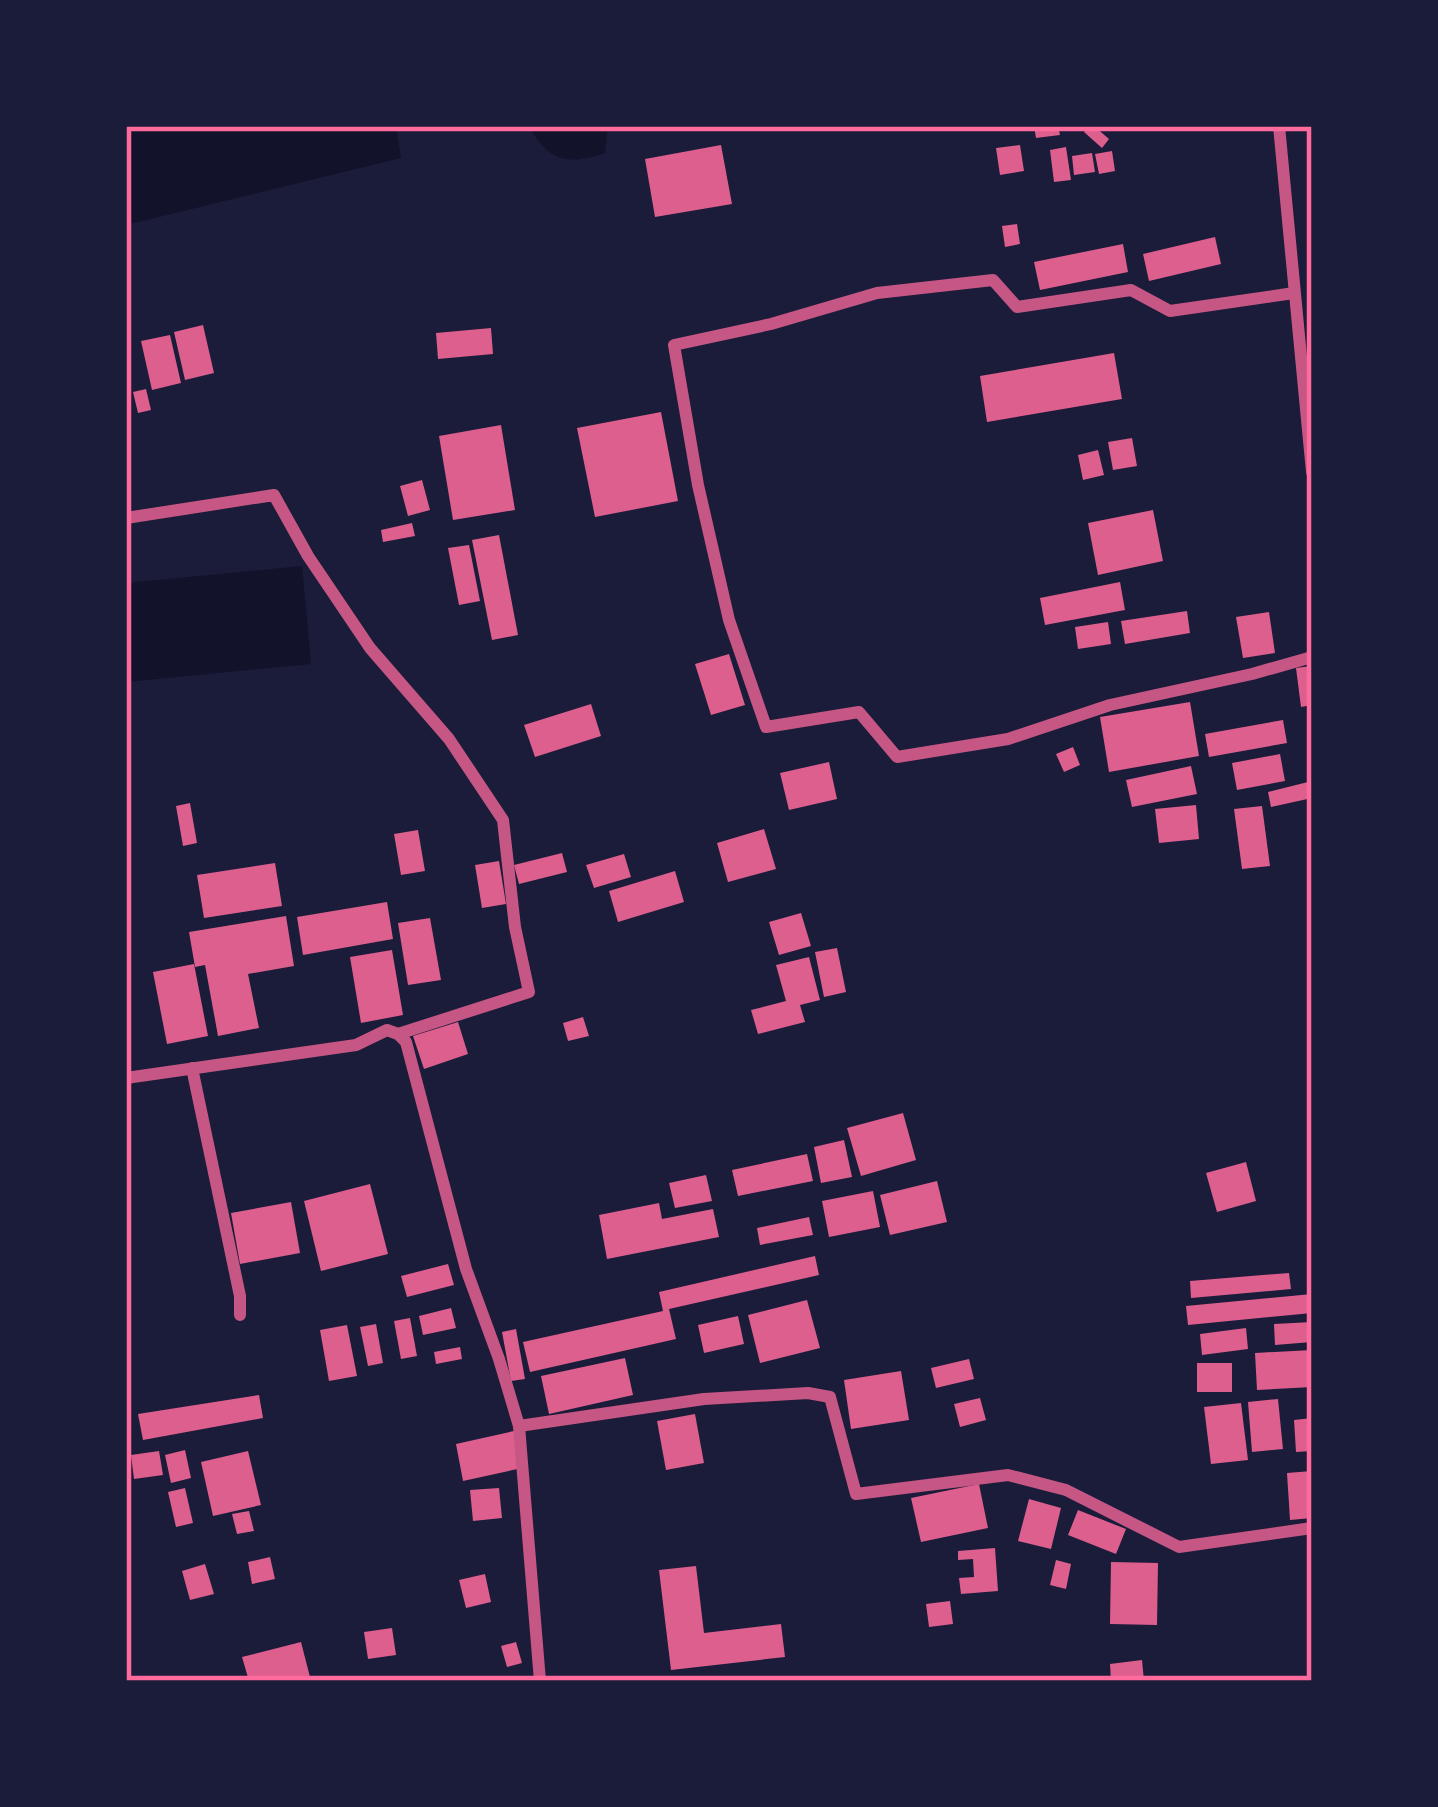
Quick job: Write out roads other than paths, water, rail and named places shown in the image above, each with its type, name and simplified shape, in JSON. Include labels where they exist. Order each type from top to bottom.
[{"type":"street","points":[[1280,126],[1312,472]]},
{"type":"street","points":[[1294,292],[1170,311],[1131,290],[1017,307],[993,280],[877,293],[771,324],[674,345],[698,485],[729,620],[766,728],[859,712],[897,757],[1008,739],[1110,705],[1312,658]]},
{"type":"street","points":[[126,518],[274,495],[308,556],[370,648],[449,739],[502,820],[514,927],[529,992],[398,1034]]},
{"type":"street","points":[[126,1078],[356,1045],[387,1030],[406,1042],[466,1269],[519,1426],[540,1681]]},
{"type":"street","points":[[192,1068],[240,1296],[240,1315]]},
{"type":"street","points":[[519,1426],[704,1399],[808,1394],[830,1397],[856,1494],[1008,1475],[1066,1490],[1180,1547],[1312,1528]]}]
